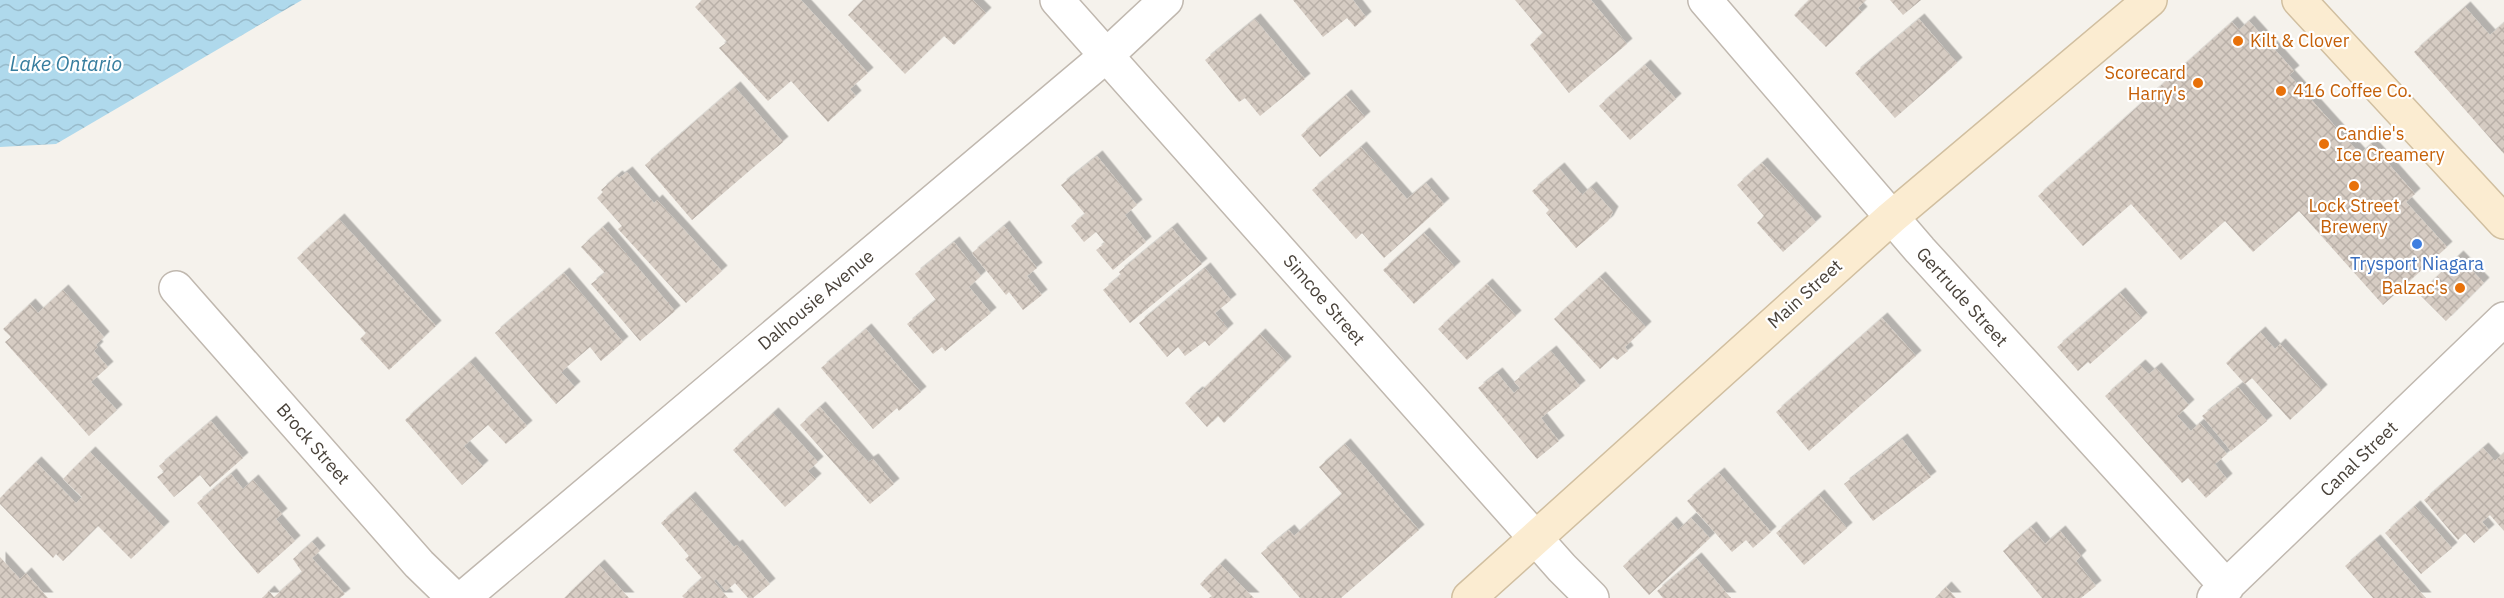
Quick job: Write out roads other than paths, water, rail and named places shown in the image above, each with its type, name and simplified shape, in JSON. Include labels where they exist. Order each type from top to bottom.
[{"type":"main road","name":"Main Street","points":[[1469,598],[1534,537],[1891,218],[2150,0]]},
{"type":"main road","points":[[2299,0],[2504,222]]},
{"type":"street","name":"Simcoe Street","points":[[1057,0],[1534,537],[1592,598]]},
{"type":"street","name":"Dalhousie Avenue","points":[[463,598],[1107,55],[1166,0]]},
{"type":"street","name":"Gertrude Street","points":[[1706,0],[1891,218],[2221,592]]},
{"type":"street","name":"Brock Street","points":[[176,288],[419,564],[454,598]]},
{"type":"street","name":"Canal Street","points":[[2221,592],[2504,319]]},
{"type":"water","name":"Lake Ontario","points":[[0,0],[302,0],[56,144],[0,147]]},
{"type":"place","name":"Kilt & Clover","points":[[2238,41]]},
{"type":"place","name":"Scorecard Harry's","points":[[2198,83]]},
{"type":"place","name":"416 Coffee Co.","points":[[2281,91]]},
{"type":"place","name":"Candie's Ice Creamery","points":[[2324,144]]},
{"type":"place","name":"Lock Street Brewery","points":[[2354,186]]},
{"type":"place","name":"Trysport Niagara","points":[[2417,244]]},
{"type":"place","name":"Balzac's","points":[[2460,288]]}]
